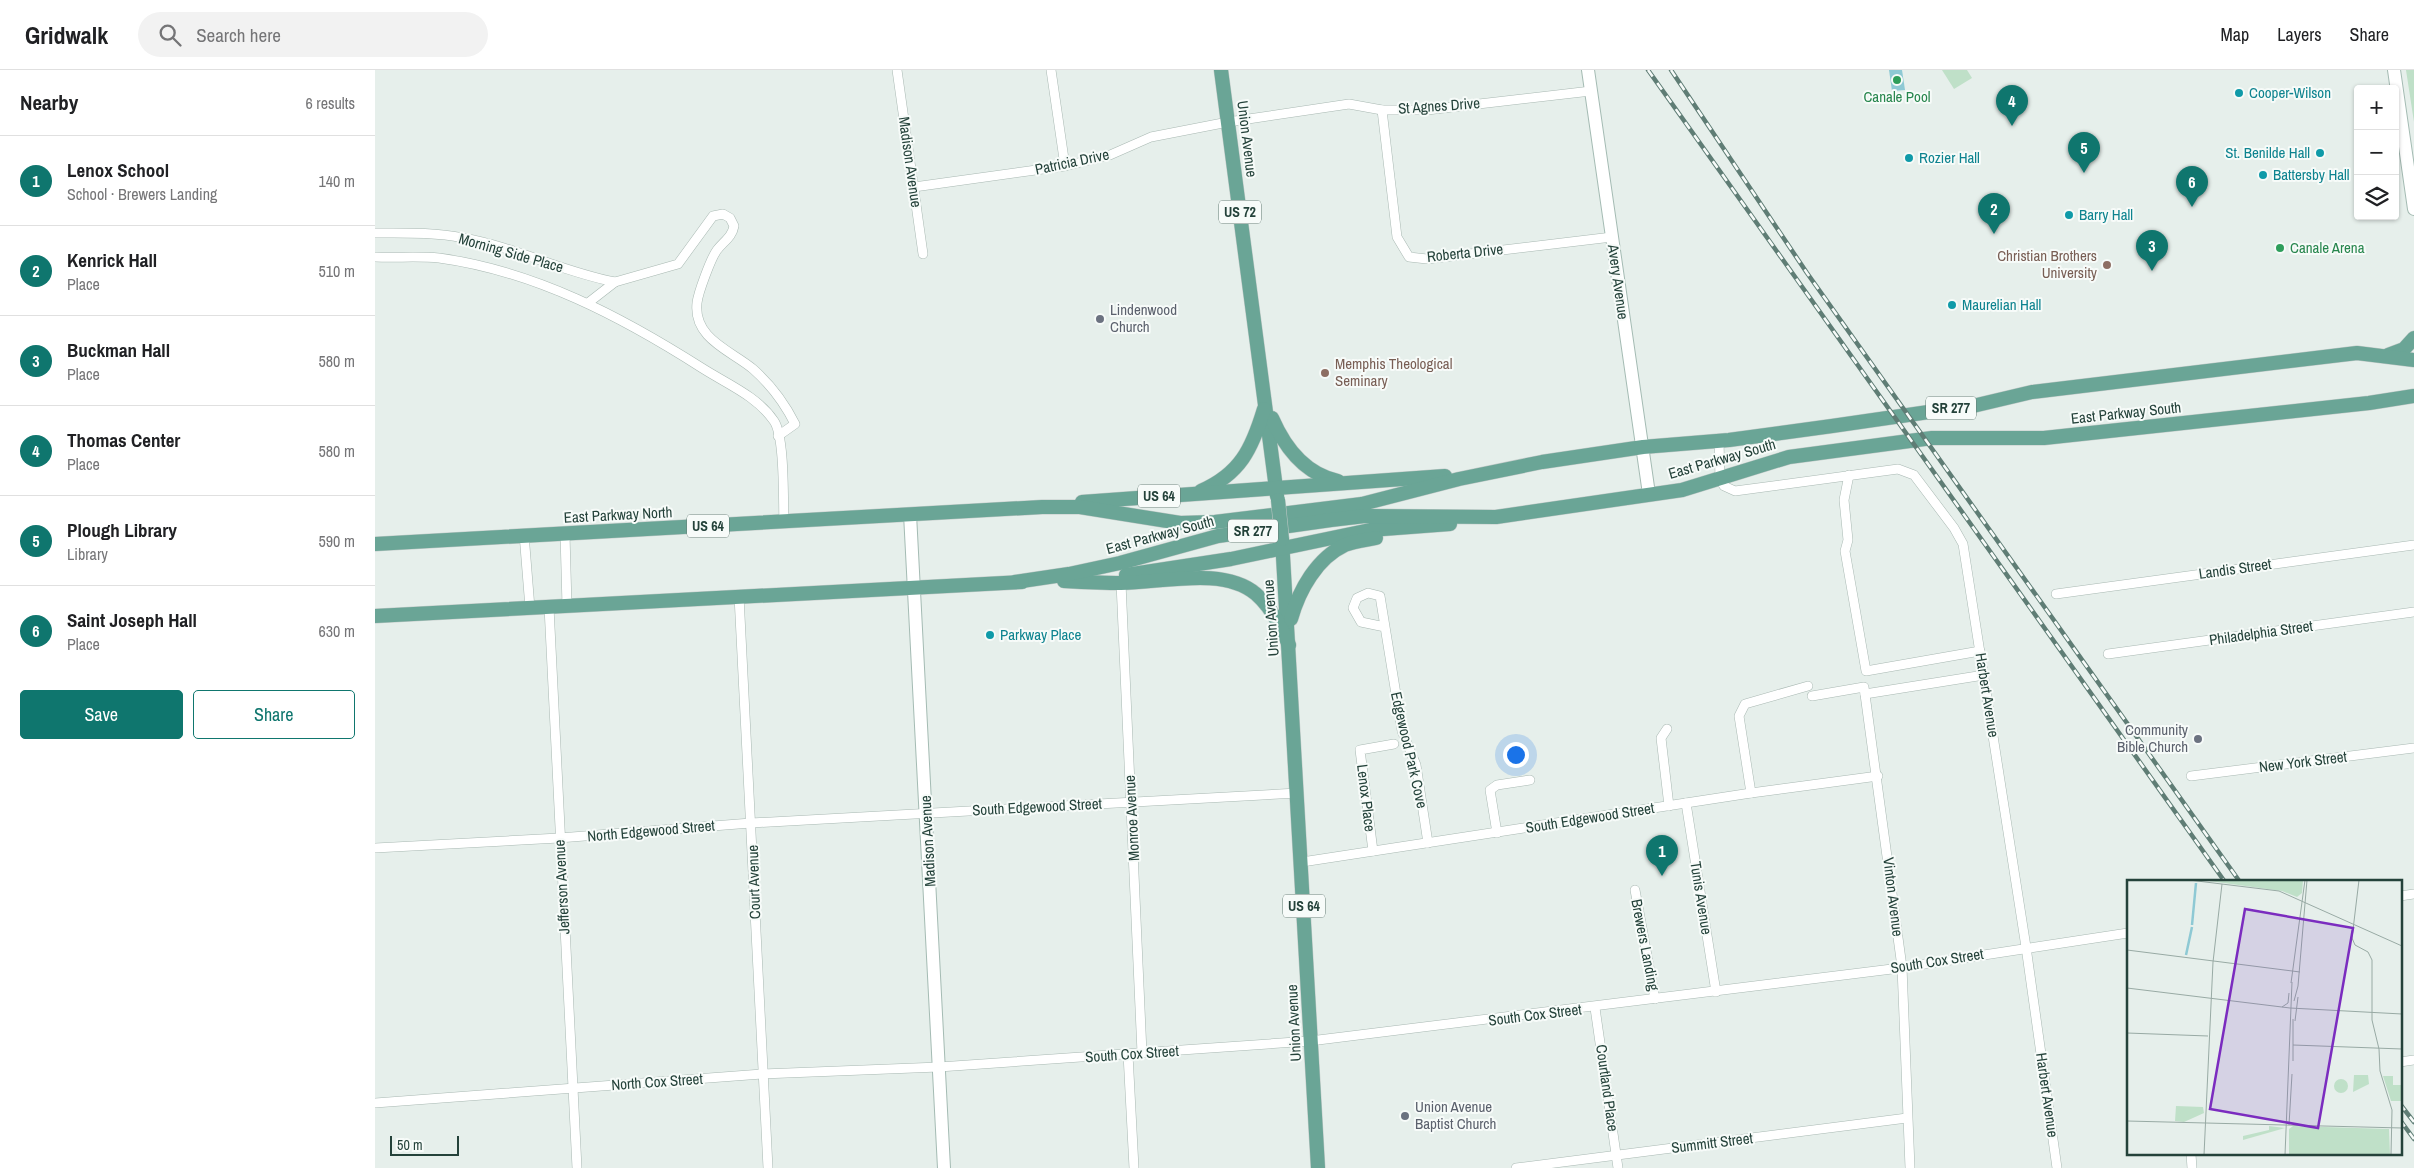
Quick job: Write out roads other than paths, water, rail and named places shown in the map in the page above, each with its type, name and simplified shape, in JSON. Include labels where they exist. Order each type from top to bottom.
[{"type":"main road","name":"Union Avenue","points":[[1221,70],[1282,544],[1302,862],[1318,1168]]},
{"type":"main road","points":[[2385,356],[2404,349],[2414,338]]},
{"type":"main road","name":"East Parkway South","points":[[1042,507],[1080,508],[1198,524],[1362,504],[1542,462],[1643,447],[1719,440],[1977,405],[2032,392],[2357,353],[2414,360]]},
{"type":"main road","name":"East Parkway South","points":[[1015,582],[1069,574],[1120,563],[1218,536],[1331,520],[1365,516],[1496,517],[1682,490],[1720,480],[1789,457],[1932,438],[2044,438],[2357,404],[2414,396]]},
{"type":"main road","points":[[1265,404],[1278,432],[1291,451],[1308,469],[1328,479],[1350,483]]},
{"type":"main road","points":[[1194,494],[1216,484],[1233,471],[1248,452],[1265,404]]},
{"type":"main road","points":[[1277,494],[1350,483],[1489,473]]},
{"type":"main road","name":"US 64","points":[[1042,507],[1194,494],[1277,494]]},
{"type":"main road","name":"East Parkway North","points":[[375,544],[524,534],[565,534],[1042,507]]},
{"type":"main road","points":[[1288,629],[1300,595],[1314,570],[1330,554],[1347,544],[1429,527],[1496,517]]},
{"type":"main road","points":[[1064,581],[1172,569],[1282,544],[1370,530],[1429,527]]},
{"type":"main road","name":"US 64","points":[[375,616],[1015,582],[1121,583],[1212,578],[1236,582],[1255,593],[1279,622],[1289,645]]},
{"type":"street","name":"Madison Avenue","points":[[897,70],[923,254]]},
{"type":"street","points":[[1051,70],[1065,166]]},
{"type":"street","name":"Avery Avenue","points":[[1588,70],[1649,494]]},
{"type":"street","points":[[2394,70],[2414,209]]},
{"type":"street","name":"St Agnes Drive","points":[[1228,122],[1349,104],[1382,110],[1427,110],[1591,91]]},
{"type":"street","name":"Roberta Drive","points":[[1382,110],[1397,237],[1409,256],[1427,259],[1612,237]]},
{"type":"street","name":"Patricia Drive","points":[[914,188],[1065,166],[1110,155],[1151,137],[1228,122]]},
{"type":"street","name":"Morning Side Place","points":[[588,303],[615,282],[678,264],[713,216],[723,214],[730,218],[734,226],[733,233],[715,251],[697,302],[699,317],[708,336],[716,344],[753,369],[787,409],[795,424],[778,436]]},
{"type":"street","name":"Morning Side Place","points":[[375,233],[463,238],[546,261],[581,275],[615,282]]},
{"type":"street","name":"Morning Side Place","points":[[375,257],[437,258],[481,266],[545,286],[588,303],[637,328],[750,396],[775,422],[778,436],[784,522]]},
{"type":"street","points":[[1719,440],[1720,480]]},
{"type":"street","name":"Harbert Avenue","points":[[1720,480],[1724,486],[1735,491],[1898,469],[1913,475],[1954,528],[1963,544],[2026,947],[2057,1168]]},
{"type":"street","points":[[1849,475],[1844,500],[1848,540],[1845,552],[1866,671],[1980,651]]},
{"type":"street","name":"Madison Avenue","points":[[910,514],[944,1168]]},
{"type":"street","points":[[524,534],[530,608]]},
{"type":"street","points":[[565,534],[567,606]]},
{"type":"street","name":"Landis Street","points":[[2056,594],[2414,545]]},
{"type":"street","name":"Monroe Avenue","points":[[1121,583],[1142,1053]]},
{"type":"street","name":"Court Avenue","points":[[739,596],[768,1168]]},
{"type":"street","name":"Jefferson Avenue","points":[[549,606],[559,838],[577,1168]]},
{"type":"street","name":"Philadelphia Street","points":[[2108,654],[2414,612]]},
{"type":"street","name":"Edgewood Park Cove","points":[[1385,627],[1402,731],[1416,765],[1428,843]]},
{"type":"street","points":[[1812,696],[1984,676]]},
{"type":"street","points":[[1751,793],[1739,716],[1741,709],[1745,704],[1808,686]]},
{"type":"street","name":"Vinton Avenue","points":[[1865,690],[1878,776],[1901,967],[1910,1168]]},
{"type":"street","points":[[1667,729],[1661,738],[1669,806]]},
{"type":"street","name":"Lenox Place","points":[[1373,852],[1360,750],[1395,744]]},
{"type":"street","name":"New York Street","points":[[2191,776],[2414,748]]},
{"type":"street","name":"South Edgewood Street","points":[[1302,862],[1751,793],[1878,776]]},
{"type":"street","points":[[1497,833],[1490,790],[1497,785],[1530,780]]},
{"type":"street","name":"South Edgewood Street","points":[[927,813],[1298,793]]},
{"type":"street","name":"Tunis Avenue","points":[[1686,804],[1715,992]]},
{"type":"street","name":"North Edgewood Street","points":[[375,848],[559,838],[751,822],[927,813]]},
{"type":"street","name":"Brewers Landing","points":[[1635,890],[1655,999]]},
{"type":"street","points":[[2401,896],[2414,894]]},
{"type":"street","name":"South Cox Street","points":[[939,1067],[1310,1041],[1595,1008],[1901,967],[2127,933]]},
{"type":"street","name":"Courtland Place","points":[[1595,1008],[1618,1168]]},
{"type":"street","points":[[1128,1054],[1134,1168]]},
{"type":"street","points":[[2401,1062],[2414,1060]]},
{"type":"street","name":"North Cox Street","points":[[375,1104],[573,1087],[762,1074],[939,1067]]},
{"type":"street","name":"Summitt Street","points":[[1517,1168],[1907,1118]]},
{"type":"water","name":"Canale Pool","points":[[1889,70],[1902,70],[1905,90],[1892,91]]},
{"type":"railway","points":[[1648,70],[2224,880]]},
{"type":"railway","points":[[1671,70],[1807,273],[2239,880]]},
{"type":"railway","points":[[2401,1105],[2414,1122]]},
{"type":"railway","points":[[2401,1121],[2414,1139]]},
{"type":"place","name":"Canale Pool","points":[[1897,80]]},
{"type":"place","name":"Cooper-Wilson","points":[[2239,93]]},
{"type":"place","name":"Thomas Center","points":[[2012,126]]},
{"type":"place","name":"St. Benilde Hall","points":[[2320,153]]},
{"type":"place","name":"Rozier Hall","points":[[1909,158]]},
{"type":"place","name":"Plough Library","points":[[2084,173]]},
{"type":"place","name":"Battersby Hall","points":[[2263,175]]},
{"type":"place","name":"Saint Joseph Hall","points":[[2192,207]]},
{"type":"place","name":"Barry Hall","points":[[2069,215]]},
{"type":"place","name":"Kenrick Hall","points":[[1994,234]]},
{"type":"place","name":"Canale Arena","points":[[2280,248]]},
{"type":"place","name":"Christian Brothers University","points":[[2107,265]]},
{"type":"place","name":"Buckman Hall","points":[[2152,271]]},
{"type":"place","name":"Maurelian Hall","points":[[1952,305]]},
{"type":"place","name":"Lindenwood Church","points":[[1100,319]]},
{"type":"place","name":"Memphis Theological Seminary","points":[[1325,373]]},
{"type":"place","name":"Parkway Place","points":[[990,635]]},
{"type":"place","name":"Community Bible Church","points":[[2198,739]]},
{"type":"place","name":"Lenox School","points":[[1662,876]]},
{"type":"place","name":"Union Avenue Baptist Church","points":[[1405,1116]]}]
